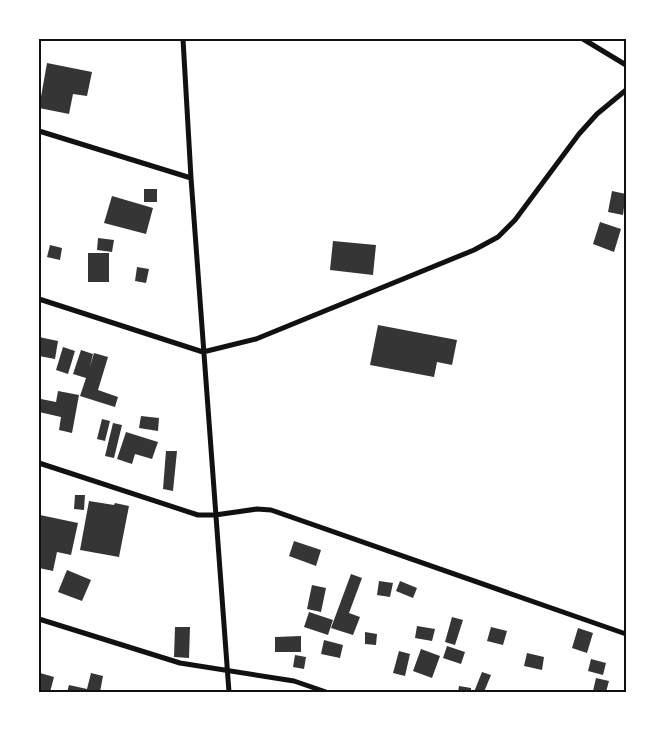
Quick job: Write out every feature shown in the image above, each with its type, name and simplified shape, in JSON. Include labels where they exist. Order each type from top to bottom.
[{"type":"street","points":[[183,39],[203,352],[229,692]]},
{"type":"street","points":[[583,39],[626,65]]},
{"type":"street","points":[[39,298],[203,352],[256,339],[474,250],[498,237],[515,220],[579,134],[597,114],[626,90]]},
{"type":"street","points":[[39,131],[191,178]]},
{"type":"street","points":[[39,463],[198,515],[215,515],[257,509],[271,510],[626,634]]},
{"type":"street","points":[[39,619],[180,662],[294,681],[326,692]]},
{"type":"building","points":[[47,63],[92,72],[87,96],[73,94],[69,114],[39,108]]},
{"type":"building","points":[[144,189],[157,189],[157,202],[144,202]]},
{"type":"building","points":[[612,191],[626,194],[626,208],[624,207],[623,215],[608,212]]},
{"type":"building","points":[[112,196],[153,208],[146,234],[104,223]]},
{"type":"building","points":[[600,222],[621,229],[614,252],[593,244]]},
{"type":"building","points":[[98,238],[114,240],[112,252],[97,250]]},
{"type":"building","points":[[333,241],[376,245],[373,275],[330,270]]},
{"type":"building","points":[[50,245],[62,248],[60,260],[47,257]]},
{"type":"building","points":[[88,253],[109,253],[109,282],[88,282]]},
{"type":"building","points":[[137,267],[149,269],[146,283],[135,281]]},
{"type":"building","points":[[378,325],[457,340],[452,365],[437,362],[434,377],[370,365]]},
{"type":"building","points":[[39,337],[58,341],[55,359],[39,356]]},
{"type":"building","points":[[63,347],[75,351],[68,374],[56,370]]},
{"type":"building","points":[[81,350],[93,354],[90,367],[94,353],[108,357],[98,390],[118,397],[115,407],[80,396],[86,378],[73,374]]},
{"type":"building","points":[[58,391],[79,395],[72,433],[59,430],[61,417],[39,412],[41,399],[56,402]]},
{"type":"building","points":[[141,416],[159,418],[158,431],[139,428]]},
{"type":"building","points":[[102,419],[110,421],[105,441],[97,439]]},
{"type":"building","points":[[113,423],[122,425],[114,458],[105,456]]},
{"type":"building","points":[[126,432],[158,442],[152,459],[135,454],[132,464],[117,459]]},
{"type":"building","points":[[166,451],[177,451],[173,491],[163,489]]},
{"type":"building","points":[[75,495],[85,495],[84,510],[74,509]]},
{"type":"building","points":[[89,501],[129,506],[119,557],[80,550]]},
{"type":"building","points":[[40,515],[78,523],[71,555],[57,552],[53,571],[39,568]]},
{"type":"building","points":[[294,541],[321,550],[316,566],[289,556]]},
{"type":"building","points":[[67,570],[91,580],[82,601],[58,592]]},
{"type":"building","points":[[351,574],[362,578],[349,613],[360,617],[353,635],[331,628]]},
{"type":"building","points":[[379,581],[393,583],[390,597],[377,595]]},
{"type":"building","points":[[400,581],[417,588],[413,598],[396,591]]},
{"type":"building","points":[[312,585],[326,588],[321,612],[307,609]]},
{"type":"building","points":[[309,612],[333,620],[328,635],[304,627]]},
{"type":"building","points":[[452,617],[463,620],[455,645],[445,642]]},
{"type":"building","points":[[417,626],[435,629],[432,641],[415,638]]},
{"type":"building","points":[[175,627],[190,627],[189,658],[174,657]]},
{"type":"building","points":[[491,627],[507,631],[503,645],[487,641]]},
{"type":"building","points":[[578,628],[593,633],[587,653],[572,648]]},
{"type":"building","points":[[365,632],[377,634],[376,645],[365,644]]},
{"type":"building","points":[[301,636],[301,652],[275,652],[275,637]]},
{"type":"building","points":[[324,640],[343,645],[340,658],[321,654]]},
{"type":"building","points":[[447,646],[465,652],[461,664],[443,658]]},
{"type":"building","points":[[421,649],[440,656],[432,678],[413,671]]},
{"type":"building","points":[[399,651],[410,654],[405,676],[393,673]]},
{"type":"building","points":[[527,653],[544,657],[542,670],[524,666]]},
{"type":"building","points":[[295,655],[306,657],[304,669],[293,667]]},
{"type":"building","points":[[591,659],[606,663],[603,675],[588,671]]},
{"type":"building","points":[[482,672],[491,675],[484,692],[474,692]]},
{"type":"building","points":[[40,673],[54,677],[50,692],[39,692]]},
{"type":"building","points":[[91,673],[103,676],[100,692],[67,692],[69,685],[87,689]]},
{"type":"building","points":[[596,678],[609,681],[606,692],[593,691]]},
{"type":"building","points":[[459,686],[471,688],[471,692],[458,692]]}]
